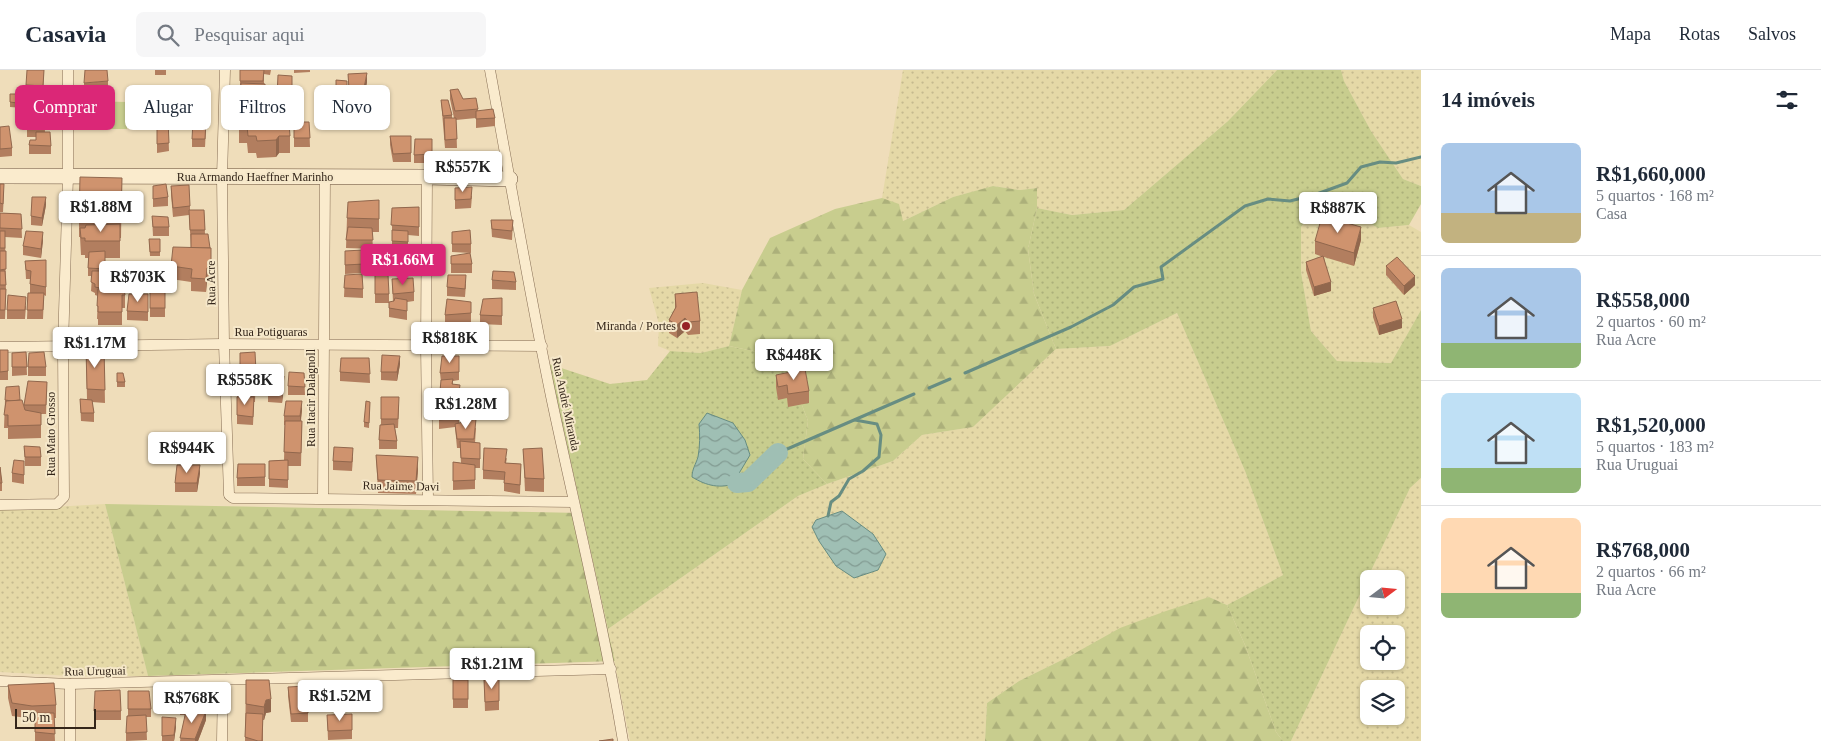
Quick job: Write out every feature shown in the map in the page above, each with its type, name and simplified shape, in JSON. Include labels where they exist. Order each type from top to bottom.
[{"type":"street","name":"Rua Mato Grosso","points":[[0,504],[57,504],[64,497],[63,347],[68,176],[68,70]]},
{"type":"street","name":"Rua Acre","points":[[225,70],[222,176],[224,344],[229,494]]},
{"type":"street","name":"Rua André Miranda","points":[[490,70],[542,346],[573,502],[611,669],[623,741]]},
{"type":"street","name":"Rua Armando Haeffner Marinho","points":[[0,176],[427,177],[510,179]]},
{"type":"street","name":"Rua Itacir Dalagnoll","points":[[323,498],[326,177]]},
{"type":"street","points":[[427,177],[426,346],[428,499]]},
{"type":"street","name":"Rua Potiguaras","points":[[0,347],[224,344],[542,346]]},
{"type":"street","name":"Rua Jaime Davi","points":[[229,494],[233,498],[573,502]]},
{"type":"street","name":"Rua Uruguai","points":[[0,681],[70,684],[223,681],[611,669]]},
{"type":"street","points":[[222,741],[223,681]]},
{"type":"street","points":[[70,684],[70,741]]},
{"type":"shaded area","points":[[903,70],[1277,70],[1228,121],[1124,210],[1072,215],[1037,208],[1037,188],[1020,190],[994,186],[953,197],[903,221],[882,198]]},
{"type":"shaded area","points":[[1341,70],[1421,70],[1421,186],[1403,179],[1371,131],[1344,81]]},
{"type":"shaded area","points":[[1315,209],[1355,215],[1378,228],[1409,225],[1421,232],[1421,310],[1391,363],[1337,361],[1311,331],[1301,272],[1301,227]]},
{"type":"shaded area","points":[[703,283],[742,290],[729,346],[701,353],[670,351],[658,346],[659,324],[649,288]]},
{"type":"shaded area","points":[[1177,313],[1245,471],[1283,575],[1227,605],[1209,597],[1070,656],[1019,681],[987,703],[985,741],[630,741],[608,629],[798,496],[893,461],[922,435],[973,427],[1056,349],[1110,346]]},
{"type":"shaded area","points":[[1421,478],[1421,741],[1291,741],[1360,594],[1360,615],[1405,615],[1405,570],[1371,570],[1410,488]]},
{"type":"shaded area","points":[[105,504],[148,676],[71,676],[0,672],[0,510]]},
{"type":"green space","points":[[1277,70],[1341,70],[1344,81],[1371,131],[1403,179],[1421,186],[1421,204],[1409,225],[1378,228],[1355,215],[1315,209],[1301,227],[1301,272],[1311,331],[1337,361],[1391,363],[1421,310],[1421,478],[1410,488],[1371,570],[1360,570],[1360,594],[1291,741],[1283,741],[1276,732],[1245,645],[1227,605],[1283,575],[1245,471],[1177,313],[1110,346],[1056,349],[1034,294],[1028,249],[1037,208],[1072,215],[1124,210],[1228,121]]},
{"type":"green space","points":[[115,102],[125,102],[125,129],[115,129]]},
{"type":"green space","points":[[993,186],[1020,190],[1037,188],[1037,208],[1028,249],[1034,294],[1056,349],[973,427],[922,435],[893,461],[827,484],[803,459],[808,421],[794,384],[773,355],[729,346],[742,290],[770,238],[835,209],[882,198],[899,204],[903,221],[953,197]]},
{"type":"green space","points":[[729,346],[773,355],[794,384],[808,421],[803,459],[827,484],[798,496],[608,629],[549,364],[610,384],[647,380],[670,351],[701,353]]},
{"type":"green space","points":[[105,504],[581,513],[615,661],[148,676]]},
{"type":"green space","points":[[1209,597],[1227,605],[1245,645],[1276,732],[1283,741],[985,741],[987,703],[1019,681],[1070,656],[1120,628]]},
{"type":"water","points":[[707,413],[733,423],[745,440],[750,455],[735,480],[737,483],[714,486],[692,477],[699,453],[699,424]]},
{"type":"water","points":[[842,511],[873,534],[886,554],[878,570],[854,578],[836,566],[819,541],[812,527],[816,520]]},
{"type":"building","points":[[27,70],[44,70],[43,85],[26,85]]},
{"type":"building","points":[[85,70],[107,70],[108,81],[84,83]]},
{"type":"building","points":[[240,70],[264,70],[263,81],[240,81]]},
{"type":"building","points":[[367,73],[365,85],[349,85],[348,74]]},
{"type":"building","points":[[278,75],[292,76],[292,85],[278,85]]},
{"type":"building","points":[[336,80],[347,81],[347,85],[336,85]]},
{"type":"building","points":[[241,83],[265,84],[265,85],[241,85]]},
{"type":"building","points":[[458,89],[463,99],[476,98],[478,109],[455,111],[450,90]]},
{"type":"building","points":[[10,94],[15,94],[15,103],[10,102]]},
{"type":"building","points":[[441,100],[448,100],[452,115],[443,116]]},
{"type":"building","points":[[493,109],[495,118],[476,119],[476,111]]},
{"type":"building","points":[[444,118],[456,118],[457,139],[445,140]]},
{"type":"building","points":[[304,122],[309,122],[310,138],[294,138],[294,130],[304,130]]},
{"type":"building","points":[[9,126],[12,148],[0,149],[0,127]]},
{"type":"building","points":[[157,130],[168,130],[169,143],[157,144]]},
{"type":"building","points":[[192,130],[205,130],[205,139],[192,139]]},
{"type":"building","points":[[247,130],[290,130],[290,136],[279,136],[276,140],[257,141],[256,136],[248,136]]},
{"type":"building","points":[[36,132],[50,132],[51,146],[29,145],[30,140],[36,140]]},
{"type":"building","points":[[390,136],[411,136],[411,153],[393,154]]},
{"type":"building","points":[[415,139],[432,139],[432,154],[414,155]]},
{"type":"building","points":[[80,177],[122,178],[121,221],[79,220]]},
{"type":"building","points":[[0,184],[4,184],[3,204],[0,203]]},
{"type":"building","points":[[166,184],[168,197],[153,199],[153,186]]},
{"type":"building","points":[[189,185],[190,206],[173,208],[171,186]]},
{"type":"building","points":[[472,187],[471,199],[455,200],[455,188]]},
{"type":"building","points":[[32,197],[46,197],[42,218],[31,216]]},
{"type":"building","points":[[379,200],[379,219],[347,218],[348,202]]},
{"type":"building","points":[[419,207],[419,227],[391,225],[392,208]]},
{"type":"building","points":[[189,210],[204,210],[205,230],[190,230]]},
{"type":"building","points":[[0,213],[21,214],[22,229],[0,228]]},
{"type":"building","points":[[152,216],[168,217],[169,227],[153,227]]},
{"type":"building","points":[[1322,216],[1361,227],[1354,253],[1315,241]]},
{"type":"building","points":[[491,220],[513,220],[512,231],[492,229]]},
{"type":"building","points":[[120,224],[120,241],[85,241],[85,238],[81,238],[80,228],[85,228],[86,225]]},
{"type":"building","points":[[348,227],[372,228],[373,240],[346,240]]},
{"type":"building","points":[[392,230],[408,231],[408,242],[392,241]]},
{"type":"building","points":[[470,230],[471,244],[452,244],[452,232]]},
{"type":"building","points":[[0,231],[5,231],[5,248],[0,248]]},
{"type":"building","points":[[26,231],[43,232],[41,249],[23,246]]},
{"type":"building","points":[[191,234],[208,234],[210,248],[191,248]]},
{"type":"building","points":[[149,239],[160,239],[160,252],[150,252]]},
{"type":"building","points":[[173,247],[211,248],[211,267],[207,268],[206,279],[191,278],[192,269],[171,266]]},
{"type":"building","points":[[402,249],[410,249],[411,253],[402,253]]},
{"type":"building","points":[[363,250],[364,264],[345,265],[345,251]]},
{"type":"building","points":[[0,251],[6,251],[6,269],[0,270]]},
{"type":"building","points":[[105,251],[105,269],[88,268],[89,252]]},
{"type":"building","points":[[470,253],[472,264],[451,264],[451,256]]},
{"type":"building","points":[[1323,256],[1331,282],[1314,287],[1306,262]]},
{"type":"building","points":[[1397,257],[1415,276],[1404,286],[1386,266]]},
{"type":"building","points":[[46,260],[46,287],[30,284],[31,271],[26,270],[25,261]]},
{"type":"building","points":[[0,271],[5,271],[6,285],[0,285]]},
{"type":"building","points":[[92,271],[114,271],[115,289],[95,287],[95,284],[91,282]]},
{"type":"building","points":[[493,271],[514,272],[516,282],[492,280]]},
{"type":"building","points":[[375,273],[388,275],[389,294],[375,294]]},
{"type":"building","points":[[362,274],[363,289],[344,288],[345,275]]},
{"type":"building","points":[[448,275],[466,275],[465,289],[447,287]]},
{"type":"building","points":[[413,278],[414,292],[393,294],[392,279]]},
{"type":"building","points":[[150,284],[165,284],[165,308],[150,308]]},
{"type":"building","points":[[0,289],[6,289],[5,310],[0,310]]},
{"type":"building","points":[[98,289],[124,289],[125,295],[122,295],[122,312],[98,312]]},
{"type":"building","points":[[697,292],[700,321],[688,322],[685,318],[677,325],[669,320],[676,307],[675,294]]},
{"type":"building","points":[[28,293],[44,293],[43,310],[27,310]]},
{"type":"building","points":[[129,294],[148,294],[148,312],[127,311]]},
{"type":"building","points":[[8,295],[26,297],[25,310],[7,310]]},
{"type":"building","points":[[395,298],[407,300],[407,311],[389,308],[389,302],[394,301]]},
{"type":"building","points":[[502,298],[502,316],[480,315],[483,299]]},
{"type":"building","points":[[447,299],[471,302],[471,313],[445,315]]},
{"type":"building","points":[[1396,301],[1402,319],[1379,326],[1373,308]]},
{"type":"building","points":[[86,348],[104,350],[105,390],[87,389]]},
{"type":"building","points":[[0,350],[8,350],[8,371],[0,372]]},
{"type":"building","points":[[26,352],[27,367],[12,367],[12,353]]},
{"type":"building","points":[[44,352],[46,367],[28,367],[29,353]]},
{"type":"building","points":[[255,352],[256,371],[240,369],[240,353]]},
{"type":"building","points":[[382,355],[400,356],[397,372],[381,372]]},
{"type":"building","points":[[442,356],[459,356],[459,372],[440,373]]},
{"type":"building","points":[[341,358],[369,358],[370,374],[340,372]]},
{"type":"building","points":[[805,369],[809,391],[788,394],[787,385],[778,387],[776,375]]},
{"type":"building","points":[[289,372],[304,373],[305,387],[288,386]]},
{"type":"building","points":[[117,373],[123,373],[125,382],[117,382]]},
{"type":"building","points":[[239,374],[255,374],[255,394],[237,395]]},
{"type":"building","points":[[284,376],[282,395],[268,394],[269,378]]},
{"type":"building","points":[[453,379],[452,384],[460,385],[459,392],[440,391],[441,380]]},
{"type":"building","points":[[28,381],[47,382],[46,405],[24,405]]},
{"type":"building","points":[[19,386],[20,400],[5,400],[6,387]]},
{"type":"building","points":[[237,397],[254,397],[253,417],[237,415]]},
{"type":"building","points":[[381,397],[399,397],[398,419],[381,419]]},
{"type":"building","points":[[80,399],[92,400],[94,413],[81,413]]},
{"type":"building","points":[[22,400],[25,410],[41,413],[41,425],[8,426],[8,415],[4,415],[6,401]]},
{"type":"building","points":[[286,401],[302,401],[300,416],[284,416]]},
{"type":"building","points":[[366,401],[370,402],[369,423],[364,422]]},
{"type":"building","points":[[440,404],[459,404],[459,418],[439,420]]},
{"type":"building","points":[[476,419],[474,439],[457,439],[455,424]]},
{"type":"building","points":[[285,421],[302,421],[301,453],[284,452]]},
{"type":"building","points":[[394,424],[397,441],[379,440],[380,425]]},
{"type":"building","points":[[460,441],[480,443],[480,459],[461,458]]},
{"type":"building","points":[[24,446],[40,447],[41,457],[25,457]]},
{"type":"building","points":[[334,447],[353,448],[352,462],[333,461]]},
{"type":"building","points":[[484,448],[507,449],[505,463],[521,464],[520,485],[504,483],[505,472],[483,470]]},
{"type":"building","points":[[542,448],[544,479],[525,478],[523,449]]},
{"type":"building","points":[[376,455],[418,457],[416,481],[378,480]]},
{"type":"building","points":[[14,460],[24,461],[24,475],[12,473]]},
{"type":"building","points":[[288,460],[288,480],[269,479],[269,461]]},
{"type":"building","points":[[453,462],[475,465],[475,480],[453,481]]},
{"type":"building","points":[[238,464],[265,464],[265,477],[237,478]]},
{"type":"building","points":[[177,465],[200,465],[197,483],[175,483]]},
{"type":"building","points":[[0,467],[2,483],[0,483]]},
{"type":"building","points":[[499,679],[499,701],[485,702],[484,680]]},
{"type":"building","points":[[246,680],[269,680],[271,699],[266,700],[264,707],[246,704]]},
{"type":"building","points":[[453,680],[468,680],[468,699],[453,699]]},
{"type":"building","points":[[54,683],[56,705],[32,706],[12,703],[8,685]]},
{"type":"building","points":[[181,686],[199,686],[200,704],[180,706]]},
{"type":"building","points":[[306,686],[308,713],[291,714],[288,687]]},
{"type":"building","points":[[120,690],[121,711],[94,711],[95,691]]},
{"type":"building","points":[[128,691],[149,691],[151,709],[128,709]]},
{"type":"building","points":[[186,711],[206,711],[195,739],[180,738]]},
{"type":"building","points":[[35,713],[54,713],[55,734],[35,732]]},
{"type":"building","points":[[246,713],[263,714],[262,741],[245,737]]},
{"type":"building","points":[[352,714],[352,730],[328,731],[327,715]]},
{"type":"building","points":[[146,715],[147,732],[126,733],[127,716]]},
{"type":"building","points":[[162,717],[176,718],[174,735],[162,736]]},
{"type":"waterway","points":[[965,373],[1071,327],[1113,305],[1134,287],[1163,279],[1161,267],[1245,206],[1268,199],[1290,201],[1314,195],[1347,183],[1361,167],[1380,162],[1396,163],[1421,157]]},
{"type":"waterway","points":[[929,388],[950,379]]},
{"type":"waterway","points":[[778,453],[914,394]]},
{"type":"waterway","points":[[828,516],[831,502],[839,496],[849,479],[863,471],[879,457],[881,435],[877,424],[855,420]]},
{"type":"waterway","points":[[737,483],[748,482],[778,453]]},
{"type":"place","name":"Miranda / Portes","points":[[686,326]]}]
